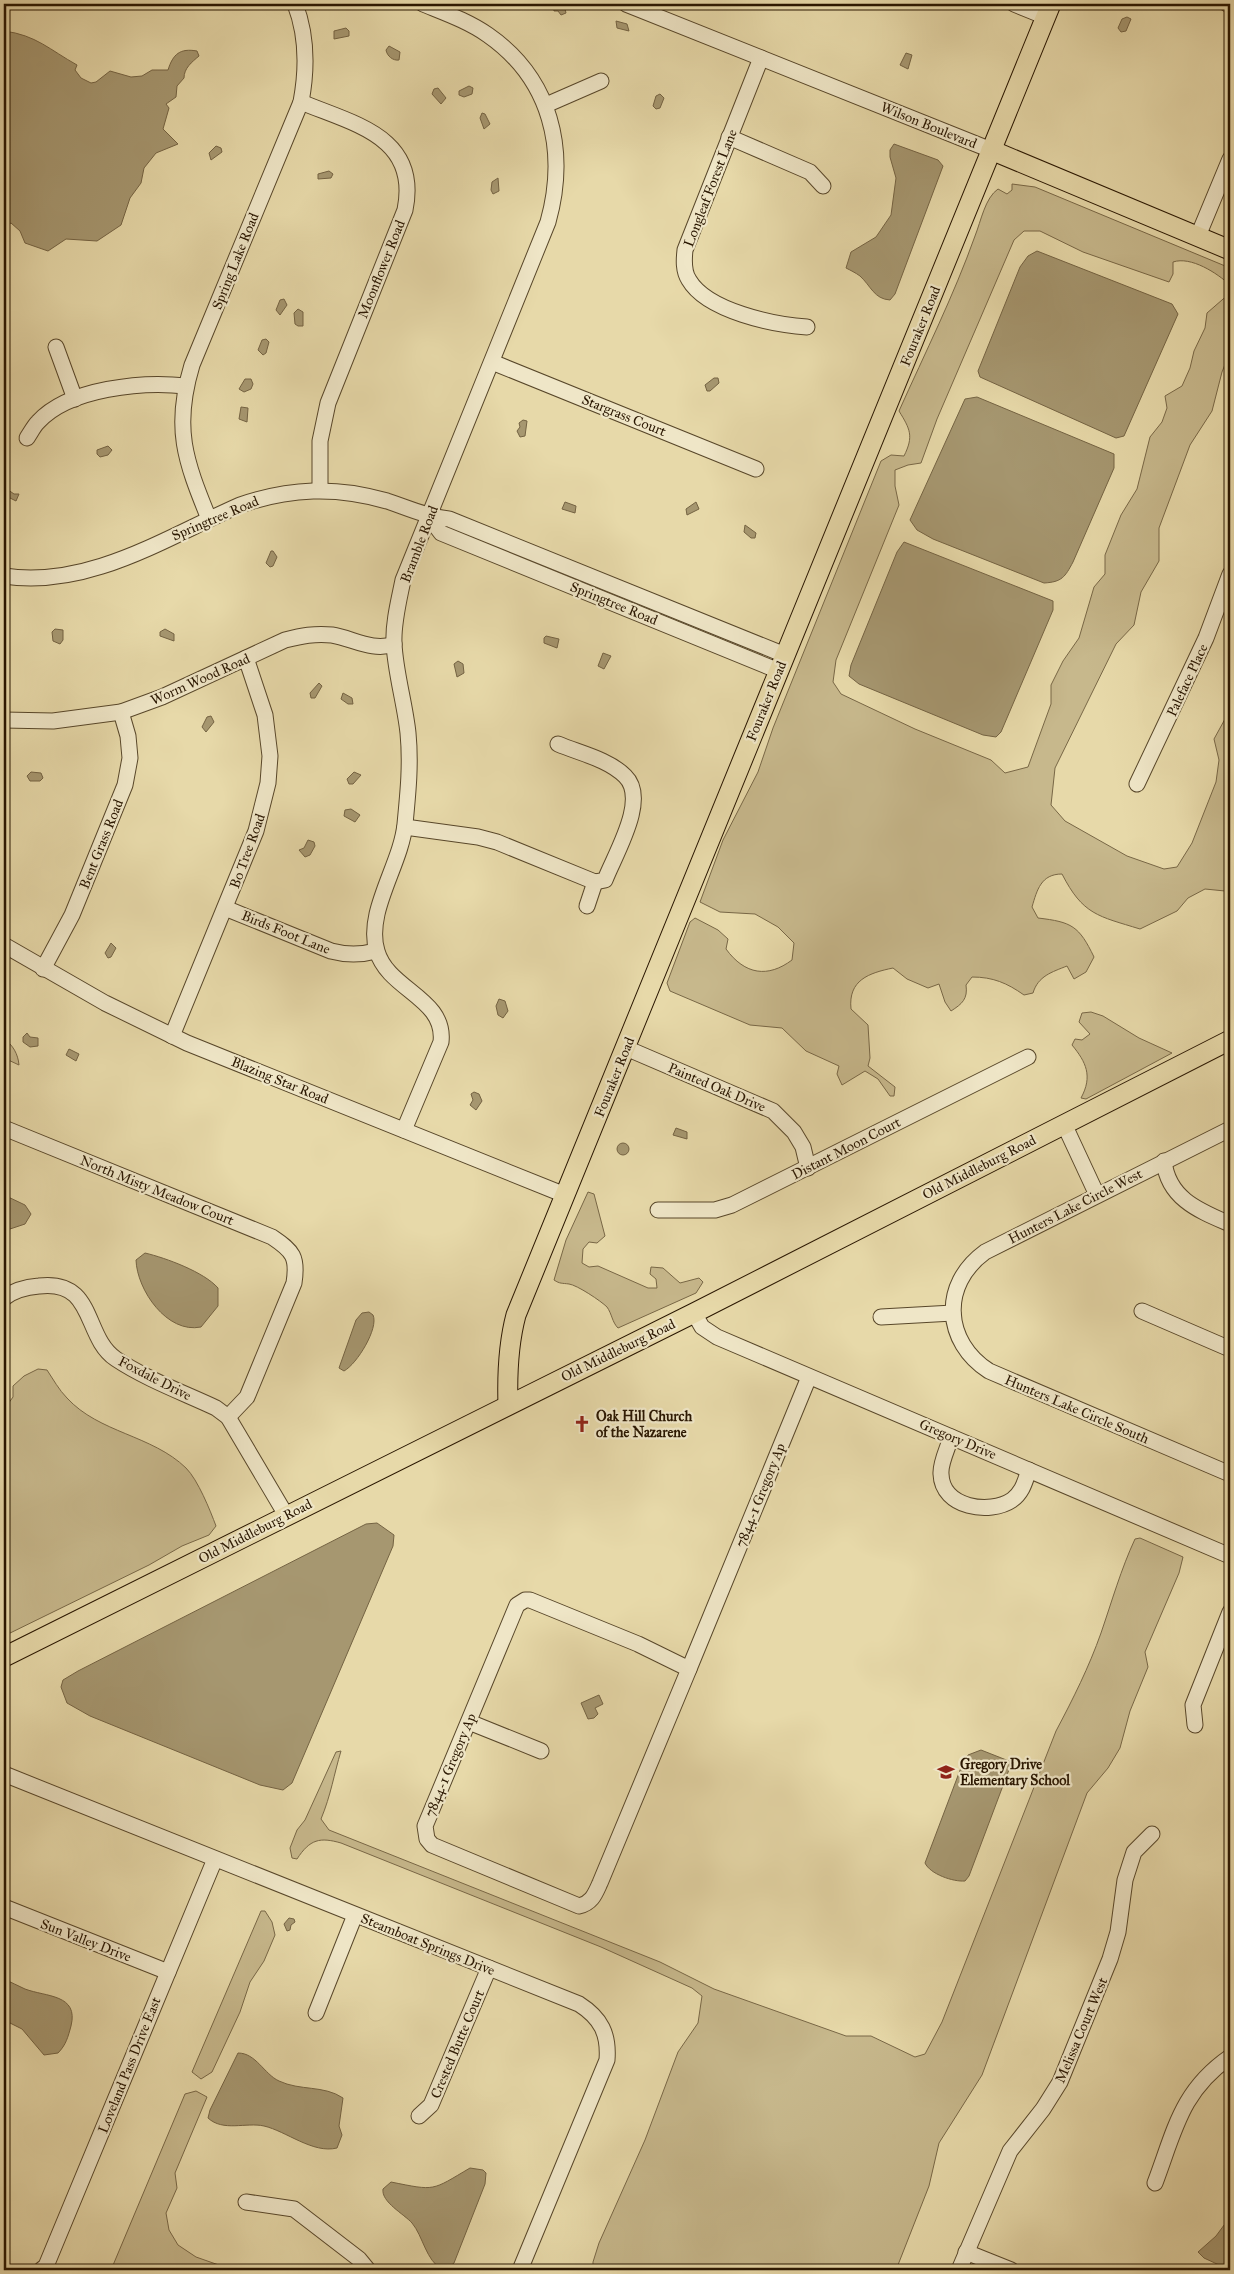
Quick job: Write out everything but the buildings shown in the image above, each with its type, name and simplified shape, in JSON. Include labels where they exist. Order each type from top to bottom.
[{"type":"main road","name":"Fouraker Road","points":[[508,1405],[510,1340],[516,1315],[1048,10]]},
{"type":"main road","name":"Wilson Boulevard","points":[[991,150],[1230,250]]},
{"type":"main road","name":"Old Middleburg Road","points":[[4,1657],[694,1313],[1230,1040]]},
{"type":"street","name":"Spring Lake Road","points":[[209,519],[191,476],[183,444],[182,425],[186,386],[203,338],[301,102],[305,69],[304,42],[302,21],[296,4]]},
{"type":"street","name":"Bramble Road","points":[[404,1130],[441,1042],[442,1032],[436,1013],[389,974],[376,951],[376,914],[396,865],[405,827],[410,774],[408,735],[394,644],[398,602],[403,580],[544,233],[553,204],[557,173],[556,149],[551,120],[546,105],[522,68],[489,35],[460,19],[423,4]]},
{"type":"street","name":"Wilson Boulevard","points":[[626,4],[991,150]]},
{"type":"street","points":[[1014,4],[1048,10]]},
{"type":"street","name":"Longleaf Forest Lane","points":[[762,58],[685,250],[684,263],[688,279],[700,294],[742,313],[778,325],[807,328]]},
{"type":"street","points":[[546,105],[601,81]]},
{"type":"street","name":"Moonflower Road","points":[[301,102],[369,130],[387,141],[401,164],[407,192],[405,210],[328,403],[320,441],[320,490]]},
{"type":"street","points":[[729,137],[810,172],[823,186]]},
{"type":"street","points":[[1198,236],[1230,159]]},
{"type":"street","points":[[56,347],[76,399]]},
{"type":"street","name":"Stargrass Court","points":[[492,362],[756,469]]},
{"type":"street","points":[[27,438],[39,421],[66,402],[132,386],[154,384],[186,386]]},
{"type":"street","name":"Springtree Road","points":[[4,576],[40,579],[89,570],[114,562],[240,505],[273,495],[302,490],[320,490],[364,495],[429,517],[450,519],[782,663]]},
{"type":"street","name":"Paleface Place","points":[[1138,784],[1206,638],[1230,574]]},
{"type":"street","name":"Worm Wood Road","points":[[4,720],[53,722],[121,712],[162,697],[285,640],[312,634],[331,635],[365,645],[381,646],[394,644]]},
{"type":"street","name":"Bo Tree Road","points":[[172,1036],[260,818],[268,783],[270,756],[265,716],[246,658]]},
{"type":"street","name":"Bent Grass Road","points":[[43,969],[72,915],[125,785],[130,758],[128,736],[121,712]]},
{"type":"street","points":[[405,827],[478,837],[497,842],[595,882],[604,880],[633,812],[634,790],[624,775],[608,764],[558,744]]},
{"type":"street","points":[[587,906],[595,882]]},
{"type":"street","name":"Birds Foot Lane","points":[[225,908],[341,954],[363,954],[376,951]]},
{"type":"street","name":"Blazing Star Road","points":[[4,945],[105,1004],[172,1036],[565,1195]]},
{"type":"street","name":"Painted Oak Drive","points":[[626,1048],[773,1111],[794,1132],[802,1147],[808,1168]]},
{"type":"street","name":"Distant Moon Court","points":[[658,1210],[725,1208],[1028,1057]]},
{"type":"street","points":[[1064,1124],[1097,1195]]},
{"type":"street","name":"North Misty Meadow Court","points":[[4,1128],[272,1236],[286,1246],[293,1255],[296,1268],[294,1283],[247,1397],[228,1417]]},
{"type":"street","name":"Hunters Lake Circle West","points":[[953,1313],[954,1298],[959,1283],[976,1259],[1097,1195],[1230,1129]]},
{"type":"street","points":[[1164,1161],[1172,1186],[1184,1201],[1200,1212],[1230,1224]]},
{"type":"street","name":"Foxdale Drive","points":[[4,1298],[10,1294],[45,1285],[60,1286],[69,1290],[84,1304],[101,1344],[115,1358],[216,1408],[228,1417],[286,1516]]},
{"type":"street","points":[[1142,1311],[1230,1349]]},
{"type":"street","name":"Gregory Drive","points":[[694,1313],[702,1327],[717,1337],[1230,1556]]},
{"type":"street","points":[[881,1317],[953,1313]]},
{"type":"street","name":"Hunters Lake Circle South","points":[[953,1313],[954,1326],[968,1354],[989,1371],[1230,1474]]},
{"type":"street","name":"7844-1 Gregory Ap","points":[[689,1669],[638,1644],[530,1600],[525,1600],[517,1605],[425,1826],[427,1839],[441,1848],[580,1906],[586,1905],[593,1898],[689,1669],[809,1377]]},
{"type":"street","points":[[951,1437],[941,1474],[944,1484],[957,1501],[978,1509],[1011,1501],[1021,1491],[1029,1470]]},
{"type":"street","points":[[1195,1725],[1192,1705],[1230,1612]]},
{"type":"street","points":[[469,1722],[541,1751]]},
{"type":"street","name":"Steamboat Springs Drive","points":[[4,1774],[579,2004],[591,2012],[606,2034],[608,2046],[606,2060],[520,2270]]},
{"type":"street","name":"Melissa Court West","points":[[959,2270],[1010,2151],[1043,2109],[1060,2082],[1110,1959],[1118,1932],[1125,1880],[1134,1852],[1152,1834]]},
{"type":"street","name":"Loveland Pass Drive East","points":[[41,2270],[46,2266],[215,1858]]},
{"type":"street","name":"Sun Valley Drive","points":[[4,1908],[168,1972]]},
{"type":"street","points":[[316,2013],[355,1915]]},
{"type":"street","name":"Crested Butte Court","points":[[419,2116],[431,2106],[489,1968]]},
{"type":"street","points":[[1156,2184],[1183,2106],[1208,2073],[1230,2057]]},
{"type":"street","points":[[246,2202],[294,2209],[359,2259],[368,2270]]},
{"type":"street","points":[[966,2252],[1010,2270]]},
{"type":"shaded area","points":[[553,4],[564,5],[566,13],[561,15],[558,11],[554,11]]},
{"type":"shaded area","points":[[1127,17],[1131,19],[1126,31],[1121,32],[1118,28],[1122,19]]},
{"type":"shaded area","points":[[616,21],[627,24],[629,31],[617,28]]},
{"type":"shaded area","points":[[346,28],[349,31],[349,36],[334,39],[334,31]]},
{"type":"shaded area","points":[[4,31],[34,40],[77,65],[75,70],[81,78],[91,83],[96,82],[110,71],[131,77],[142,76],[152,70],[168,70],[172,60],[178,53],[186,50],[197,51],[199,56],[187,68],[184,78],[177,86],[176,97],[166,104],[169,108],[163,129],[178,144],[156,153],[144,168],[141,183],[130,198],[121,225],[97,241],[66,239],[48,251],[25,243],[20,231],[11,223],[4,227]]},
{"type":"shaded area","points":[[389,46],[400,52],[399,60],[391,58],[388,54],[386,50]]},
{"type":"shaded area","points":[[906,53],[912,55],[908,69],[900,65]]},
{"type":"shaded area","points":[[469,86],[473,88],[472,94],[464,97],[459,95],[459,91]]},
{"type":"shaded area","points":[[438,88],[446,98],[441,104],[432,94],[434,89]]},
{"type":"shaded area","points":[[660,94],[664,98],[660,108],[656,109],[653,106],[656,96]]},
{"type":"shaded area","points":[[482,113],[485,114],[490,124],[484,129],[480,118]]},
{"type":"shaded area","points":[[894,144],[938,160],[943,166],[895,294],[890,300],[876,295],[860,276],[846,268],[851,252],[876,237],[891,215],[896,178],[890,150]]},
{"type":"shaded area","points":[[216,146],[221,148],[222,152],[211,160],[209,153]]},
{"type":"shaded area","points":[[329,171],[333,174],[331,178],[318,179],[318,174]]},
{"type":"shaded area","points":[[498,178],[499,191],[493,194],[491,190],[492,182]]},
{"type":"shaded area","points":[[1012,184],[1035,187],[1230,268],[1230,285],[1211,271],[1188,261],[1173,262],[1173,274],[1169,282],[1083,252],[1040,231],[1024,231],[1014,240],[937,419],[921,463],[895,470],[895,486],[899,505],[836,660],[833,682],[841,694],[915,729],[991,760],[1005,773],[1028,767],[1051,704],[1051,685],[1063,661],[1079,638],[1094,587],[1105,574],[1105,555],[1121,515],[1137,489],[1150,437],[1162,422],[1167,408],[1165,396],[1182,386],[1190,368],[1194,351],[1205,328],[1207,313],[1230,293],[1230,352],[1222,372],[1212,411],[1190,445],[1159,528],[1159,561],[1141,592],[1134,625],[1116,644],[1055,768],[1051,805],[1065,821],[1127,856],[1164,869],[1177,867],[1192,843],[1216,782],[1219,760],[1214,739],[1225,719],[1230,721],[1230,895],[1225,891],[1205,889],[1188,898],[1177,911],[1140,929],[1113,921],[1093,912],[1077,898],[1062,874],[1055,875],[1049,877],[1041,884],[1032,907],[1038,918],[1067,924],[1084,938],[1094,957],[1086,972],[1074,979],[1067,966],[1046,975],[1038,982],[1033,993],[1024,995],[1000,982],[987,978],[972,977],[966,985],[965,998],[951,1011],[945,1002],[939,984],[928,988],[907,979],[893,968],[868,976],[853,991],[851,1009],[868,1025],[870,1058],[868,1066],[895,1087],[894,1096],[890,1096],[878,1079],[865,1071],[842,1085],[837,1074],[839,1066],[806,1051],[782,1028],[750,1025],[670,991],[667,983],[690,922],[695,918],[718,930],[728,939],[726,949],[733,958],[749,969],[757,971],[774,970],[792,960],[794,943],[778,927],[755,914],[720,912],[700,902],[723,840],[758,772],[773,728],[881,461],[891,455],[904,456],[907,449],[910,438],[908,428],[899,411],[958,280],[987,204],[998,189],[1007,194],[1012,190]]},
{"type":"shaded area","points":[[1037,251],[1172,304],[1178,314],[1124,436],[1116,438],[980,377],[978,371],[1020,267],[1028,256]]},
{"type":"shaded area","points":[[284,299],[287,305],[280,315],[276,310],[280,300]]},
{"type":"shaded area","points":[[298,309],[303,312],[303,326],[295,324],[294,313]]},
{"type":"shaded area","points":[[266,339],[269,342],[266,353],[263,355],[258,350],[262,340]]},
{"type":"shaded area","points":[[714,378],[718,378],[719,383],[710,391],[707,391],[705,385]]},
{"type":"shaded area","points":[[245,379],[251,379],[253,384],[251,389],[244,392],[239,389]]},
{"type":"shaded area","points":[[977,397],[1114,454],[1114,468],[1073,562],[1065,575],[1059,580],[1044,583],[933,539],[917,530],[910,520],[965,399]]},
{"type":"shaded area","points":[[241,407],[248,408],[247,422],[239,419]]},
{"type":"shaded area","points":[[523,420],[527,421],[525,436],[520,437],[517,431],[520,427],[519,423]]},
{"type":"shaded area","points":[[108,446],[112,450],[108,455],[100,457],[97,454],[97,450]]},
{"type":"shaded area","points":[[7,489],[14,494],[19,494],[16,501],[4,495],[4,491]]},
{"type":"shaded area","points":[[565,502],[576,506],[575,513],[562,509]]},
{"type":"shaded area","points":[[696,502],[699,509],[687,515],[686,509]]},
{"type":"shaded area","points":[[745,525],[756,533],[755,538],[751,538],[744,532]]},
{"type":"shaded area","points":[[904,542],[1053,601],[1053,610],[1001,732],[996,737],[983,735],[859,684],[849,676],[851,665],[897,552]]},
{"type":"shaded area","points":[[271,551],[277,557],[273,566],[270,567],[266,563]]},
{"type":"shaded area","points":[[55,629],[63,630],[63,640],[60,644],[53,641],[52,632]]},
{"type":"shaded area","points":[[165,629],[174,634],[174,641],[160,636],[160,632]]},
{"type":"shaded area","points":[[546,636],[559,639],[557,648],[544,643]]},
{"type":"shaded area","points":[[603,653],[611,656],[604,669],[598,666]]},
{"type":"shaded area","points":[[458,661],[463,664],[464,673],[457,677],[454,664]]},
{"type":"shaded area","points":[[319,683],[322,686],[315,698],[311,698],[310,693]]},
{"type":"shaded area","points":[[343,693],[352,698],[353,704],[348,704],[341,699]]},
{"type":"shaded area","points":[[211,716],[214,722],[206,732],[202,727],[207,717]]},
{"type":"shaded area","points":[[31,772],[41,773],[43,778],[40,781],[30,781],[27,776]]},
{"type":"shaded area","points":[[354,772],[361,775],[353,784],[349,784],[347,779]]},
{"type":"shaded area","points":[[351,809],[360,815],[355,822],[344,816],[345,810]]},
{"type":"shaded area","points":[[308,840],[314,842],[315,846],[310,855],[305,857],[299,850],[304,848]]},
{"type":"shaded area","points":[[111,943],[116,948],[111,957],[108,958],[105,953]]},
{"type":"shaded area","points":[[499,999],[505,1001],[508,1011],[503,1018],[498,1015],[496,1006]]},
{"type":"shaded area","points":[[1091,1012],[1103,1016],[1139,1038],[1172,1053],[1086,1099],[1081,1098],[1087,1083],[1086,1070],[1081,1057],[1072,1045],[1075,1039],[1082,1040],[1090,1034],[1079,1022],[1082,1013]]},
{"type":"shaded area","points":[[27,1033],[30,1037],[38,1038],[38,1046],[30,1047],[23,1042],[23,1037]]},
{"type":"shaded area","points":[[4,1039],[15,1050],[19,1065],[4,1058]]},
{"type":"shaded area","points":[[69,1049],[79,1054],[76,1061],[66,1055]]},
{"type":"shaded area","points":[[474,1092],[479,1094],[482,1101],[476,1110],[470,1105],[473,1100],[471,1094]]},
{"type":"shaded area","points":[[676,1128],[687,1132],[687,1139],[673,1135]]},
{"type":"shaded area","points":[[621,1143],[625,1143],[629,1149],[625,1155],[621,1155],[617,1151],[617,1147]]},
{"type":"shaded area","points":[[588,1192],[594,1194],[605,1236],[597,1243],[589,1242],[583,1249],[582,1263],[589,1267],[598,1266],[648,1288],[657,1288],[656,1279],[650,1274],[651,1267],[663,1268],[680,1283],[699,1278],[703,1282],[696,1293],[618,1328],[607,1307],[600,1301],[577,1287],[554,1280],[566,1240]]},
{"type":"shaded area","points":[[4,1195],[25,1205],[31,1214],[25,1224],[4,1231]]},
{"type":"shaded area","points":[[145,1253],[174,1262],[194,1271],[204,1276],[218,1288],[218,1306],[201,1327],[188,1327],[177,1324],[156,1307],[148,1296],[138,1272],[136,1260]]},
{"type":"shaded area","points":[[369,1312],[373,1315],[374,1321],[370,1337],[355,1361],[344,1371],[339,1368],[356,1320],[362,1313]]},
{"type":"shaded area","points":[[38,1369],[47,1370],[64,1395],[80,1410],[110,1427],[158,1448],[186,1468],[199,1487],[216,1526],[209,1535],[182,1546],[149,1565],[4,1636],[4,1404],[8,1404],[13,1397],[13,1386],[24,1376]]},
{"type":"shaded area","points":[[377,1523],[394,1535],[393,1546],[292,1783],[283,1790],[260,1785],[90,1716],[67,1703],[61,1687],[63,1680],[78,1671],[366,1524]]},
{"type":"shaded area","points":[[1140,1538],[1183,1557],[1179,1573],[1145,1652],[1148,1667],[1130,1711],[1120,1748],[1108,1768],[1087,1793],[982,2075],[939,2143],[929,2186],[896,2270],[593,2270],[593,2262],[599,2243],[645,2140],[678,2052],[698,2023],[702,1996],[692,1988],[601,1947],[341,1843],[327,1840],[316,1841],[306,1847],[297,1859],[292,1858],[290,1848],[297,1830],[305,1820],[336,1752],[341,1751],[321,1819],[329,1830],[660,1962],[714,1989],[846,2036],[871,2036],[915,2057],[925,2054],[942,2022],[1056,1731],[1075,1695],[1101,1633],[1130,1550],[1135,1539]]},
{"type":"shaded area","points":[[599,1695],[603,1704],[595,1708],[598,1714],[594,1718],[588,1719],[581,1703]]},
{"type":"shaded area","points":[[981,1750],[1009,1761],[1010,1767],[969,1876],[965,1881],[954,1880],[937,1874],[925,1863],[962,1765],[968,1755]]},
{"type":"shaded area","points":[[261,1911],[265,1911],[272,1922],[275,1935],[264,1961],[250,1982],[240,2012],[212,2072],[201,2079],[192,2072]]},
{"type":"shaded area","points":[[289,1918],[294,1919],[295,1922],[291,1925],[290,1930],[287,1931],[284,1924]]},
{"type":"shaded area","points":[[4,1979],[33,1992],[59,1998],[70,2008],[72,2016],[71,2026],[65,2044],[58,2053],[44,2055],[22,2029],[4,2020]]},
{"type":"shaded area","points":[[238,2053],[250,2056],[279,2081],[295,2086],[328,2091],[343,2098],[339,2126],[342,2135],[337,2148],[328,2149],[309,2145],[264,2126],[221,2125],[208,2118],[210,2110]]},
{"type":"shaded area","points":[[196,2091],[207,2097],[175,2173],[177,2188],[166,2213],[169,2230],[178,2245],[196,2257],[233,2270],[111,2270],[185,2094]]},
{"type":"shaded area","points":[[470,2168],[483,2170],[486,2173],[485,2184],[454,2263],[448,2268],[442,2269],[428,2254],[412,2223],[386,2199],[383,2189],[391,2182],[425,2188],[433,2187],[448,2181]]},
{"type":"shaded area","points":[[1230,2217],[1230,2270],[1204,2258],[1198,2252],[1216,2236]]},
{"type":"place","name":"Oak Hill Church of the Nazarene","points":[[582,1424]]},
{"type":"place","name":"Gregory Drive Elementary School","points":[[946,1772]]}]
